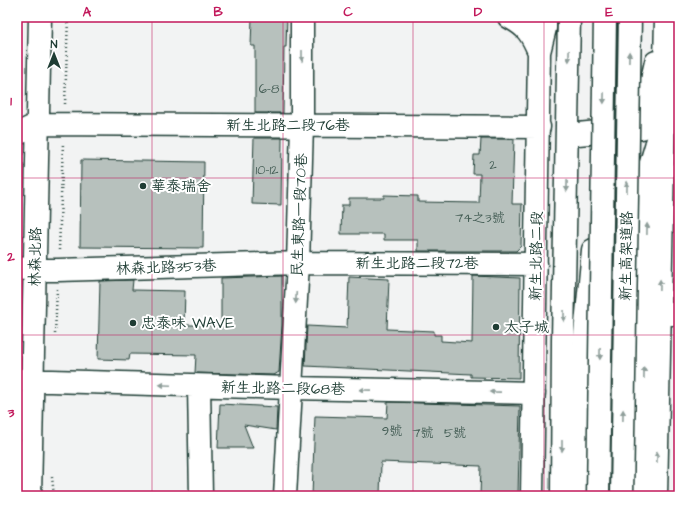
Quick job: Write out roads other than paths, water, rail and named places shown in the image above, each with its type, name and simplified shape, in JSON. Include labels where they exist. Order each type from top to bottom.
[{"type":"main road","name":"林森北路","points":[[30,496],[25,381],[26,269],[38,124],[40,17]]},
{"type":"main road","name":"民生東路一段70巷","points":[[285,496],[298,263],[302,125],[302,17]]},
{"type":"main road","points":[[508,17],[520,24],[531,34],[540,52]]},
{"type":"main road","name":"新生北路二段","points":[[532,496],[540,52],[545,28],[545,17]]},
{"type":"main road","name":"新生北路二段","points":[[562,496],[570,17]]},
{"type":"main road","name":"新生高架道路","points":[[598,496],[605,17]]},
{"type":"main road","name":"新生高架道路","points":[[622,496],[630,17]]},
{"type":"main road","points":[[567,134],[641,128],[666,19]]},
{"type":"main road","points":[[656,496],[669,314],[669,131],[666,19]]},
{"type":"main road","name":"新生北路二段76巷","points":[[38,124],[539,127]]},
{"type":"main road","points":[[17,134],[38,124]]},
{"type":"main road","points":[[641,496],[648,173],[669,131]]},
{"type":"main road","points":[[581,496],[583,357],[603,134]]},
{"type":"main road","name":"林森北路353巷","points":[[26,269],[298,263]]},
{"type":"main road","name":"新生北路二段72巷","points":[[298,263],[536,264]]},
{"type":"main road","name":"新生北路二段68巷","points":[[25,381],[534,393]]},
{"type":"main road","points":[[199,386],[201,496]]},
{"type":"place","name":"華泰瑞舍","points":[[143,186]]},
{"type":"place","name":"忠泰味 WAVE","points":[[133,323]]},
{"type":"place","name":"太子城","points":[[496,327]]}]
